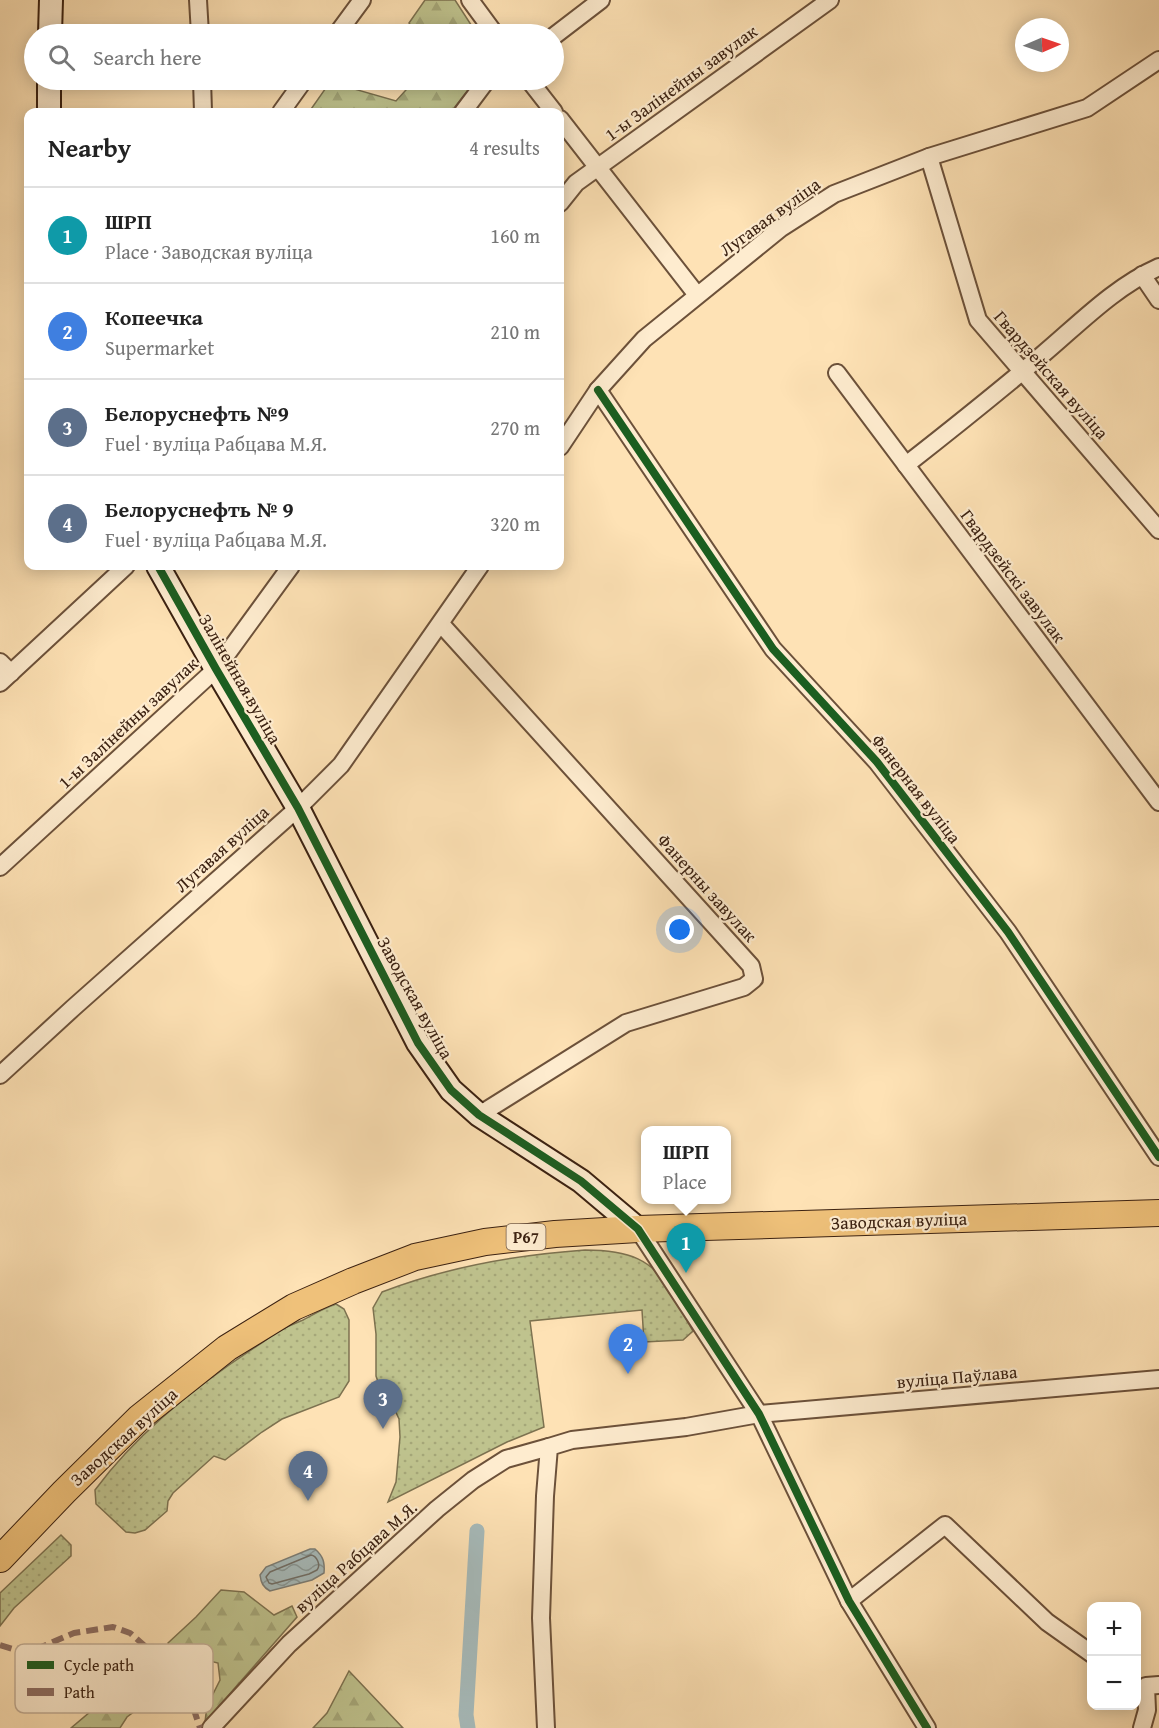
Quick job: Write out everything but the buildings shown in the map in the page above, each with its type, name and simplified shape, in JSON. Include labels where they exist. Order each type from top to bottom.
[{"type":"main road","name":"Заводская вуліца","points":[[0,1559],[139,1418],[227,1348],[294,1307],[415,1257],[485,1242],[555,1234],[638,1229],[1159,1213]]},
{"type":"street","points":[[50,24],[51,0]]},
{"type":"street","points":[[198,0],[199,24]]},
{"type":"street","points":[[344,24],[362,0]]},
{"type":"street","points":[[470,0],[488,24]]},
{"type":"street","points":[[564,28],[601,0]]},
{"type":"street","name":"1-ы Залінейны завулак","points":[[564,198],[576,183],[830,0]]},
{"type":"street","name":"Лугавая вуліца","points":[[564,441],[598,390],[644,339],[782,228],[834,194],[929,157],[1087,108],[1159,60]]},
{"type":"street","points":[[49,90],[49,108]]},
{"type":"street","points":[[203,90],[204,108]]},
{"type":"street","points":[[284,108],[297,90]]},
{"type":"street","points":[[466,108],[480,90]]},
{"type":"street","points":[[537,90],[551,108]]},
{"type":"street","points":[[564,124],[697,295]]},
{"type":"street","name":"Гвардзейская вуліца","points":[[929,157],[978,320],[1159,530]]},
{"type":"street","points":[[906,465],[1022,372],[1121,288],[1142,274],[1159,267]]},
{"type":"street","points":[[1142,274],[1159,300]]},
{"type":"street","name":"Гвардзейскі завулак","points":[[837,373],[1159,802]]},
{"type":"street","name":"Фанерная вуліца","points":[[598,390],[773,648],[877,762],[1008,932],[1159,1157]]},
{"type":"street","points":[[4,673],[121,570]]},
{"type":"street","name":"Залінейная вуліца","points":[[160,570],[298,808]]},
{"type":"street","name":"1-ы Залінейны завулак","points":[[0,867],[216,669],[288,570]]},
{"type":"street","name":"Лугавая вуліца","points":[[0,1075],[298,808],[341,765],[477,570]]},
{"type":"street","name":"Фанерны завулак","points":[[441,624],[751,966],[754,979],[744,987],[626,1023],[479,1115]]},
{"type":"street","name":"Заводская вуліца","points":[[298,808],[418,1043],[451,1090],[479,1115],[580,1181],[638,1229]]},
{"type":"street","points":[[638,1229],[759,1414],[849,1601],[927,1728]]},
{"type":"street","name":"вуліца Паўлава","points":[[549,1447],[572,1440],[686,1427],[759,1414],[1159,1379]]},
{"type":"street","points":[[546,1728],[541,1618],[549,1447]]},
{"type":"street","name":"вуліца Рабцава М.Я.","points":[[211,1728],[289,1644],[437,1509],[473,1480],[506,1459],[549,1447]]},
{"type":"street","points":[[849,1601],[945,1525],[1047,1622],[1087,1650]]},
{"type":"street","points":[[1142,1728],[1147,1710],[1147,1684]]},
{"type":"green space","points":[[425,0],[455,0],[471,24],[410,24]]},
{"type":"green space","points":[[324,90],[358,90],[396,101],[406,90],[468,90],[454,108],[312,108]]},
{"type":"green space","points":[[585,1250],[614,1252],[638,1259],[648,1265],[667,1284],[693,1331],[683,1340],[644,1342],[642,1310],[530,1321],[544,1427],[507,1442],[388,1502],[396,1482],[400,1437],[399,1419],[393,1406],[382,1393],[376,1376],[376,1334],[373,1308],[382,1292],[456,1269],[533,1255]]},
{"type":"green space","points":[[336,1304],[344,1309],[349,1320],[349,1381],[339,1397],[282,1419],[225,1460],[214,1456],[173,1493],[168,1501],[167,1511],[145,1530],[135,1533],[126,1532],[96,1504],[95,1490],[112,1468],[151,1427],[172,1409],[277,1332]]},
{"type":"green space","points":[[61,1535],[71,1545],[71,1556],[14,1608],[0,1626],[0,1593]]},
{"type":"green space","points":[[221,1590],[244,1592],[274,1615],[292,1606],[297,1617],[213,1713],[213,1694],[220,1680],[218,1663],[213,1662],[213,1644],[168,1643]]},
{"type":"green space","points":[[349,1671],[403,1728],[313,1728],[327,1713]]},
{"type":"green space","points":[[89,1713],[132,1713],[120,1728],[71,1728]]},
{"type":"green space","points":[[206,1713],[213,1713],[205,1722]]},
{"type":"water","points":[[315,1549],[322,1557],[324,1573],[312,1580],[270,1591],[264,1586],[260,1575],[266,1567]]},
{"type":"waterway","points":[[468,1728],[466,1715],[477,1531]]},
{"type":"marked path","points":[[48,1644],[74,1633],[113,1627],[130,1633],[143,1644]]},
{"type":"marked path","points":[[0,1645],[15,1649]]},
{"type":"marked path","points":[[195,1713],[200,1728]]},
{"type":"cycle path","points":[[598,390],[773,649],[877,762],[1008,932],[1159,1157]]},
{"type":"cycle path","points":[[160,570],[298,808],[418,1043],[451,1090],[479,1115],[581,1181],[638,1229],[759,1414],[849,1601],[927,1728]]},
{"type":"place","name":"ШРП","points":[[686,1273]]},
{"type":"place","name":"Копеечка","points":[[628,1374]]},
{"type":"place","name":"Белоруснефть №9","points":[[383,1429]]},
{"type":"place","name":"Белоруснефть № 9","points":[[308,1501]]}]
